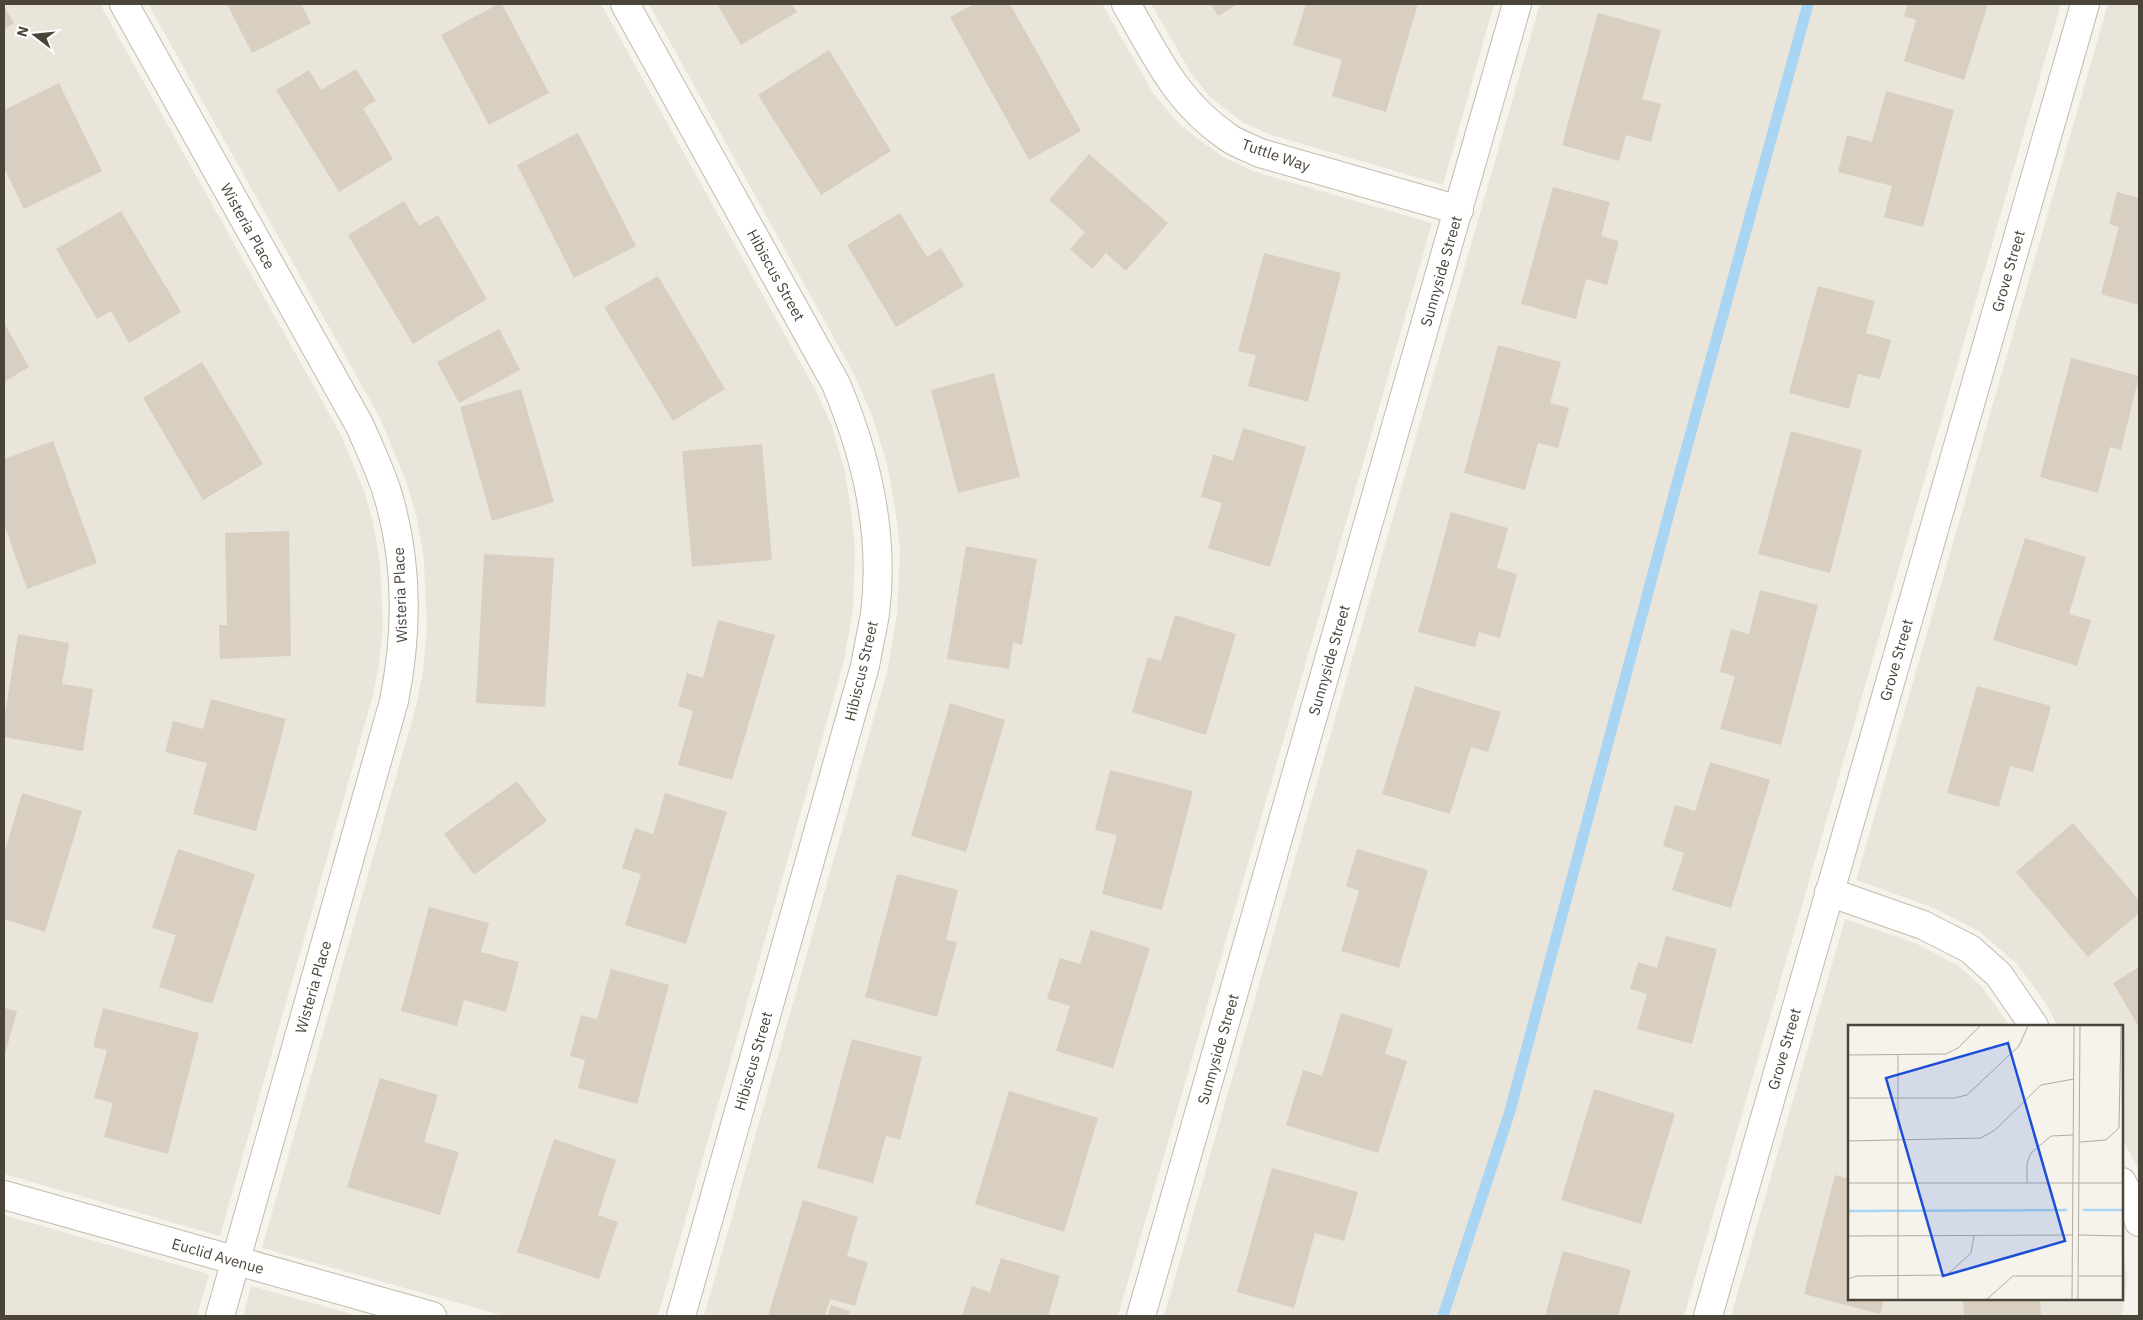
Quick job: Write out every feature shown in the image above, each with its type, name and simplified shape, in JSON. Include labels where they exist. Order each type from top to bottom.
[{"type":"street","name":"Wisteria Place","points":[[124,4],[360,426],[386,488],[395,520],[402,562],[404,628],[401,668],[394,701],[220,1316]]},
{"type":"street","name":"Hibiscus Street","points":[[625,4],[836,384],[852,422],[866,468],[874,509],[878,550],[875,612],[865,666],[681,1316]]},
{"type":"street","name":"Tuttle Way","points":[[1126,4],[1173,85],[1194,110],[1230,139],[1260,153],[1459,210]]},
{"type":"street","name":"Sunnyside Street","points":[[1141,1316],[1517,4]]},
{"type":"street","name":"Grove Street","points":[[1708,1316],[2085,4]]},
{"type":"street","points":[[1829,892],[1924,925],[1970,949],[1999,974],[2033,1025]]},
{"type":"street","points":[[2123,1184],[2136,1210],[2139,1222]]},
{"type":"street","name":"Euclid Avenue","points":[[4,1195],[432,1316]]},
{"type":"shaded area","points":[[4,4],[100,4],[340,433],[365,493],[373,523],[380,563],[383,626],[373,695],[220,1236],[4,1174]]},
{"type":"shaded area","points":[[148,4],[601,4],[816,391],[832,427],[845,472],[855,549],[853,609],[844,661],[658,1316],[505,1316],[262,1248],[416,706],[423,671],[427,630],[424,560],[417,519],[407,484],[380,418]]},
{"type":"shaded area","points":[[649,4],[1102,4],[1153,93],[1180,125],[1221,156],[1255,172],[1432,223],[1118,1316],[704,1316],[887,672],[897,614],[900,549],[887,464],[873,418],[856,378]]},
{"type":"shaded area","points":[[1151,4],[1494,4],[1443,185],[1268,134],[1242,122],[1210,97],[1192,75]]},
{"type":"shaded area","points":[[1540,4],[2061,4],[1684,1316],[1164,1316]]},
{"type":"shaded area","points":[[2108,4],[2139,4],[2139,1170],[2123,1141],[2123,1025],[2057,1025],[2045,1002],[2017,964],[1980,932],[1934,908],[1856,880]]},
{"type":"shaded area","points":[[1845,919],[1915,943],[1957,965],[1982,987],[2009,1025],[1848,1025],[1848,1300],[2123,1300],[2123,1247],[2127,1280],[2122,1316],[1731,1316]]},
{"type":"shaded area","points":[[4,1215],[209,1274],[197,1316],[4,1316]]},
{"type":"shaded area","points":[[251,1286],[359,1316],[243,1316]]},
{"type":"building","points":[[227,4],[301,4],[311,23],[252,53]]},
{"type":"building","points":[[498,4],[502,4],[549,93],[489,125],[441,35]]},
{"type":"building","points":[[717,4],[792,4],[797,12],[741,45]]},
{"type":"building","points":[[974,4],[1010,4],[1081,131],[1029,160],[950,17]]},
{"type":"building","points":[[1211,4],[1238,4],[1218,16]]},
{"type":"building","points":[[1306,4],[1418,4],[1386,112],[1332,96],[1342,60],[1293,45]]},
{"type":"building","points":[[1908,4],[1988,4],[1964,80],[1904,61],[1916,20],[1904,16]]},
{"type":"building","points":[[4,6],[14,23],[4,29]]},
{"type":"building","points":[[1598,13],[1661,30],[1642,99],[1661,104],[1651,142],[1626,135],[1619,161],[1562,145]]},
{"type":"building","points":[[829,50],[891,151],[821,195],[758,95]]},
{"type":"building","points":[[356,69],[376,101],[363,108],[393,159],[339,192],[276,90],[309,70],[321,90]]},
{"type":"building","points":[[59,83],[102,171],[24,209],[4,168],[4,110]]},
{"type":"building","points":[[1886,91],[1954,110],[1923,227],[1884,217],[1892,186],[1838,172],[1847,135],[1872,142]]},
{"type":"building","points":[[578,133],[636,246],[574,278],[517,165]]},
{"type":"building","points":[[1089,154],[1168,223],[1126,271],[1106,253],[1092,269],[1070,249],[1085,232],[1049,200]]},
{"type":"building","points":[[1553,187],[1610,202],[1601,236],[1619,241],[1607,285],[1586,279],[1576,319],[1521,304]]},
{"type":"building","points":[[2117,192],[2139,198],[2139,305],[2101,294],[2119,227],[2109,224]]},
{"type":"building","points":[[404,201],[419,226],[438,215],[487,299],[413,344],[348,235]]},
{"type":"building","points":[[121,211],[181,312],[129,343],[111,311],[97,319],[56,249]]},
{"type":"building","points":[[900,213],[927,257],[941,248],[964,286],[896,327],[847,245]]},
{"type":"building","points":[[1264,253],[1341,273],[1308,402],[1248,386],[1256,355],[1238,351]]},
{"type":"building","points":[[658,276],[725,389],[673,421],[604,307]]},
{"type":"building","points":[[1818,286],[1875,301],[1866,333],[1891,340],[1880,379],[1858,374],[1849,409],[1789,393]]},
{"type":"building","points":[[4,323],[29,367],[4,382]]},
{"type":"building","points":[[499,329],[520,370],[459,403],[437,362]]},
{"type":"building","points":[[1498,345],[1561,362],[1550,403],[1569,408],[1558,448],[1538,443],[1525,490],[1464,473]]},
{"type":"building","points":[[2071,358],[2139,376],[2121,450],[2110,447],[2098,493],[2040,477]]},
{"type":"building","points":[[202,362],[263,464],[203,500],[143,398]]},
{"type":"building","points":[[994,373],[1020,477],[958,493],[931,390]]},
{"type":"building","points":[[521,389],[554,502],[492,521],[460,407]]},
{"type":"building","points":[[1243,428],[1306,447],[1270,567],[1208,548],[1222,503],[1201,497],[1213,454],[1233,461]]},
{"type":"building","points":[[1791,431],[1862,450],[1830,573],[1758,554]]},
{"type":"building","points":[[53,441],[97,563],[27,589],[4,524],[4,459]]},
{"type":"building","points":[[762,444],[772,560],[692,567],[682,451]]},
{"type":"building","points":[[1451,512],[1508,528],[1497,568],[1517,574],[1500,638],[1479,632],[1475,647],[1418,632]]},
{"type":"building","points":[[289,531],[291,656],[220,659],[219,625],[227,625],[225,533]]},
{"type":"building","points":[[2025,538],[2086,557],[2069,614],[2091,620],[2077,666],[1993,640]]},
{"type":"building","points":[[966,546],[1037,559],[1022,645],[1013,643],[1009,669],[947,659]]},
{"type":"building","points":[[484,554],[554,558],[545,707],[476,703]]},
{"type":"building","points":[[1760,590],[1818,605],[1781,745],[1720,729],[1735,676],[1720,672],[1731,629],[1749,634]]},
{"type":"building","points":[[1175,615],[1236,634],[1206,735],[1132,712],[1148,657],[1161,661]]},
{"type":"building","points":[[718,620],[775,635],[732,780],[678,765],[693,711],[678,706],[687,673],[703,678]]},
{"type":"building","points":[[18,634],[69,643],[62,684],[93,689],[83,751],[4,737],[4,720]]},
{"type":"building","points":[[1415,686],[1501,712],[1488,752],[1471,747],[1450,814],[1382,794]]},
{"type":"building","points":[[1977,686],[2051,706],[2033,772],[2010,766],[1999,807],[1947,793]]},
{"type":"building","points":[[211,699],[286,719],[256,831],[193,814],[207,763],[165,752],[173,721],[203,729]]},
{"type":"building","points":[[950,703],[1005,720],[966,852],[911,836]]},
{"type":"building","points":[[1710,762],[1770,780],[1731,908],[1672,890],[1684,853],[1663,846],[1675,805],[1695,811]]},
{"type":"building","points":[[1110,770],[1193,791],[1162,910],[1102,894],[1117,835],[1095,830]]},
{"type":"building","points":[[517,781],[547,821],[474,875],[444,834]]},
{"type":"building","points":[[22,793],[82,811],[45,932],[4,919],[4,854]]},
{"type":"building","points":[[665,793],[727,812],[686,944],[625,925],[641,874],[622,868],[635,828],[653,834]]},
{"type":"building","points":[[2073,823],[2139,900],[2139,913],[2088,957],[2016,872]]},
{"type":"building","points":[[178,849],[255,874],[212,1004],[159,987],[176,935],[152,928]]},
{"type":"building","points":[[1357,849],[1428,870],[1399,968],[1341,951],[1359,891],[1346,886]]},
{"type":"building","points":[[897,874],[958,890],[946,940],[957,942],[937,1017],[865,997]]},
{"type":"building","points":[[429,907],[489,923],[481,952],[519,962],[506,1012],[464,1000],[457,1026],[401,1011]]},
{"type":"building","points":[[1091,930],[1150,948],[1113,1068],[1056,1051],[1070,1006],[1047,999],[1060,958],[1080,964]]},
{"type":"building","points":[[1666,936],[1717,949],[1692,1044],[1637,1029],[1647,994],[1630,989],[1638,962],[1657,968]]},
{"type":"building","points":[[2139,967],[2139,1027],[2113,983]]},
{"type":"building","points":[[611,969],[669,985],[637,1104],[578,1088],[585,1060],[570,1056],[581,1015],[597,1019]]},
{"type":"building","points":[[4,1008],[17,1011],[4,1058]]},
{"type":"building","points":[[103,1008],[199,1033],[168,1154],[104,1137],[113,1103],[94,1098],[107,1050],[93,1047]]},
{"type":"building","points":[[1341,1013],[1393,1029],[1385,1054],[1407,1061],[1378,1153],[1286,1125],[1303,1070],[1322,1076]]},
{"type":"building","points":[[852,1039],[922,1057],[900,1140],[886,1136],[873,1183],[817,1168]]},
{"type":"building","points":[[380,1078],[438,1095],[424,1142],[459,1152],[440,1215],[347,1187]]},
{"type":"building","points":[[1594,1089],[1675,1114],[1641,1224],[1561,1200]]},
{"type":"building","points":[[1009,1091],[1098,1118],[1064,1232],[975,1204]]},
{"type":"building","points":[[554,1139],[616,1160],[598,1215],[618,1222],[599,1279],[517,1252]]},
{"type":"building","points":[[1272,1168],[1358,1192],[1344,1241],[1315,1233],[1294,1308],[1237,1292]]},
{"type":"building","points":[[1835,1175],[1848,1179],[1848,1300],[1884,1300],[1880,1314],[1804,1294]]},
{"type":"building","points":[[803,1200],[858,1217],[847,1256],[868,1262],[855,1306],[830,1299],[825,1316],[768,1316]]},
{"type":"building","points":[[1563,1251],[1631,1270],[1618,1316],[1545,1316]]},
{"type":"building","points":[[1001,1258],[1060,1276],[1048,1316],[962,1316],[972,1286],[990,1292]]},
{"type":"building","points":[[1963,1300],[2040,1300],[2041,1316],[1964,1316]]},
{"type":"building","points":[[831,1305],[850,1311],[848,1316],[828,1316]]},
{"type":"waterway","points":[[1443,1316],[1510,1111],[1676,487],[1808,4]]}]
